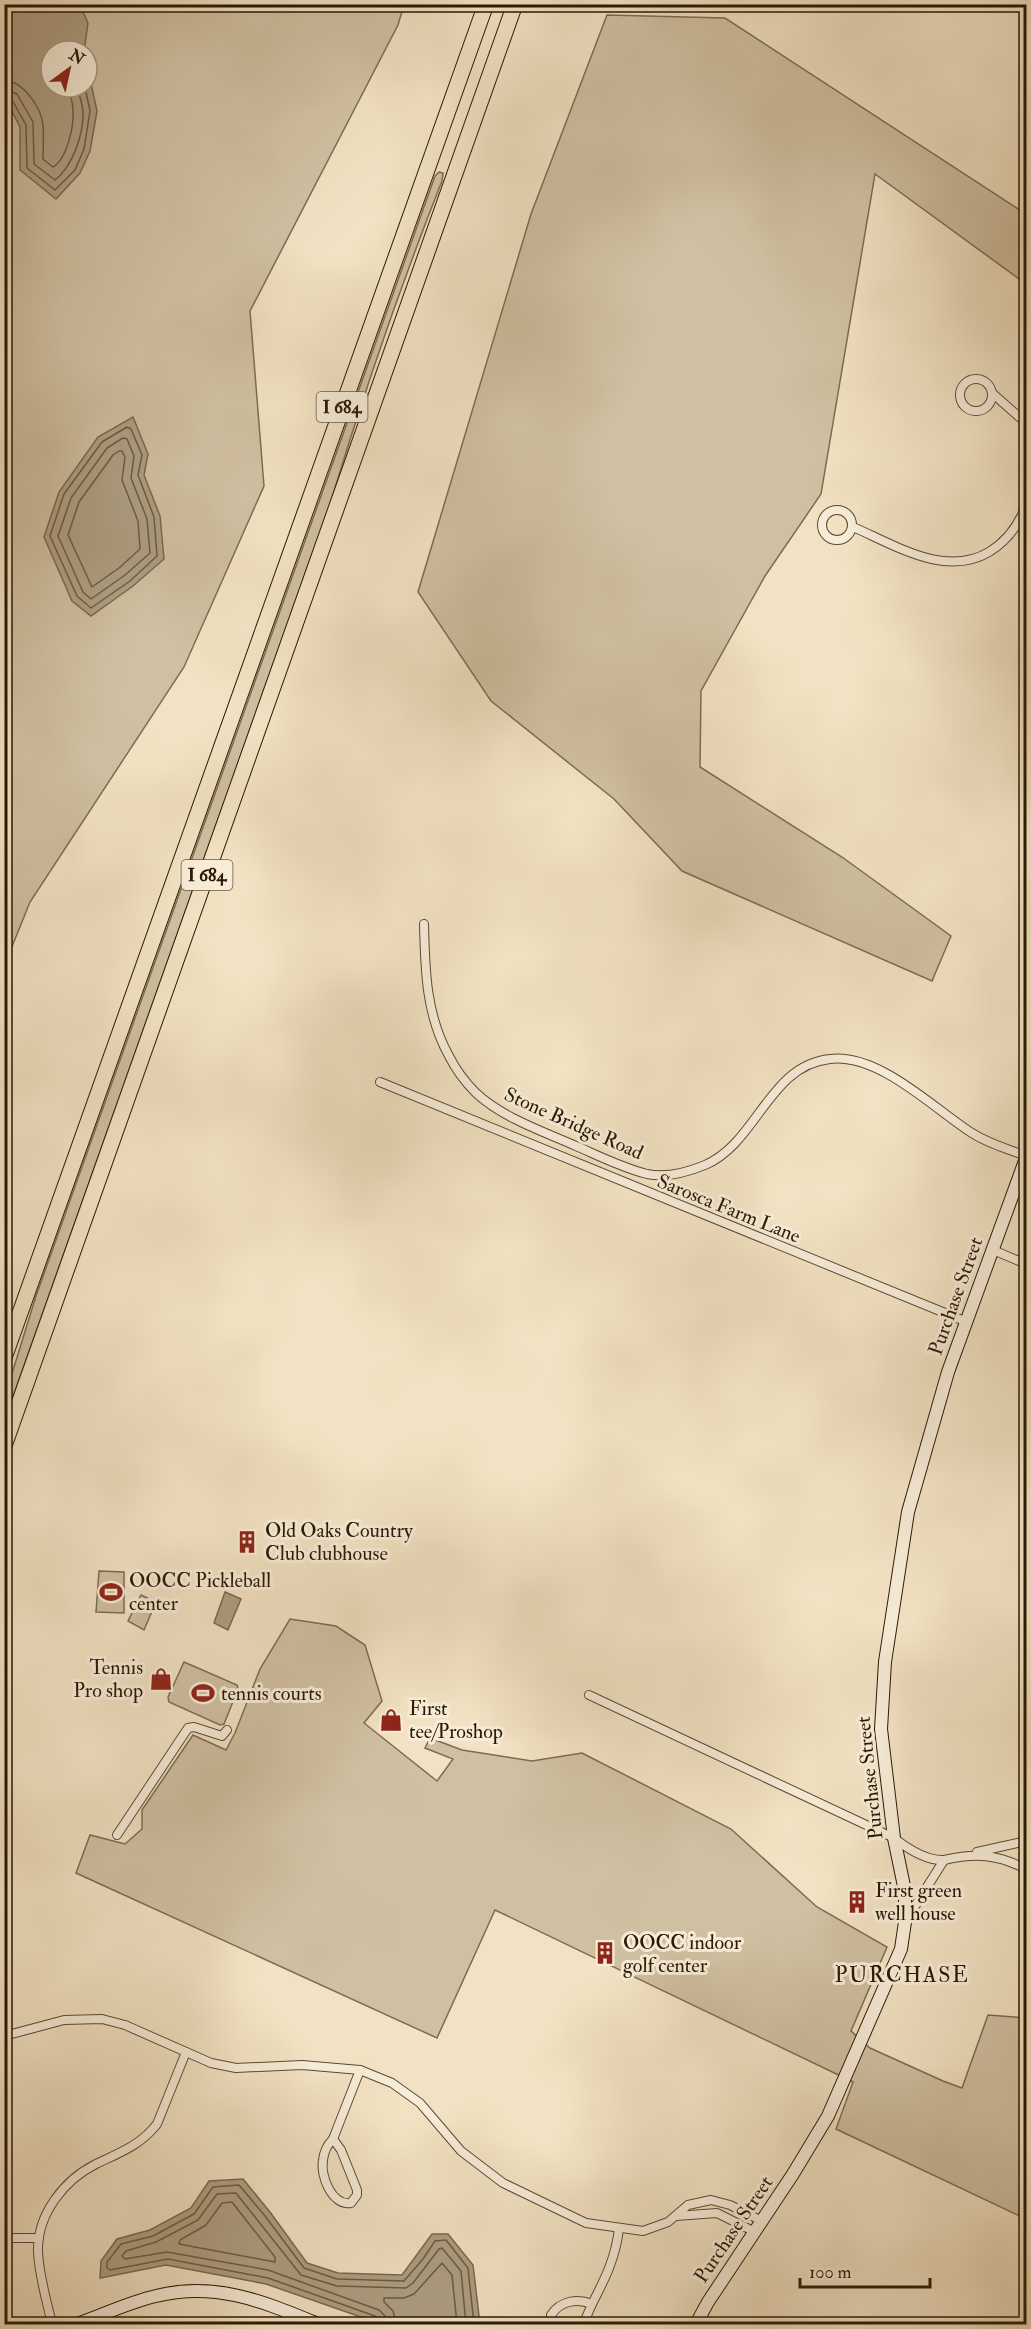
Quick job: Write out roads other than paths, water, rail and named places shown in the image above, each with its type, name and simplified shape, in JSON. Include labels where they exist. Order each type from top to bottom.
[{"type":"highway","name":"I 684","points":[[4,1358],[486,4]]},
{"type":"highway","name":"I 684","points":[[4,1446],[515,4]]},
{"type":"main road","name":"Purchase Street","points":[[696,2325],[708,2302],[814,2140],[845,2080],[901,1949],[905,1922],[905,1891],[894,1838],[881,1729],[885,1662],[908,1512],[948,1372],[1026,1157]]},
{"type":"main road","points":[[77,2325],[154,2296],[194,2291],[232,2293],[318,2325]]},
{"type":"street","points":[[992,393],[1026,423]]},
{"type":"street","points":[[853,527],[927,559],[961,563],[977,559],[996,547],[1020,521],[1026,505]]},
{"type":"street","name":"Stone Bridge Road","points":[[424,924],[427,994],[436,1031],[450,1058],[475,1092],[496,1108],[522,1122],[609,1160],[648,1174],[665,1176],[706,1165],[727,1152],[751,1126],[782,1084],[795,1073],[815,1063],[831,1059],[866,1063],[940,1108],[988,1143],[1026,1157]]},
{"type":"street","name":"Sarosca Farm Lane","points":[[380,1082],[966,1322]]},
{"type":"street","points":[[993,1250],[1026,1264]]},
{"type":"street","points":[[589,1695],[894,1838],[936,1860],[1026,1842]]},
{"type":"street","points":[[117,1835],[188,1728],[194,1727],[222,1736],[227,1730]]},
{"type":"street","points":[[971,1854],[1002,1858],[1026,1869]]},
{"type":"street","points":[[905,1922],[944,1860]]},
{"type":"street","points":[[4,2036],[64,2020],[102,2019],[125,2025],[211,2063],[236,2068],[302,2065],[360,2070],[392,2083],[420,2103],[461,2151],[503,2183],[586,2223],[643,2231],[668,2222],[687,2205],[711,2200],[730,2205],[758,2227]]},
{"type":"street","points":[[51,2320],[39,2265],[39,2238],[51,2207],[65,2186],[87,2169],[140,2142],[151,2131],[186,2052]]},
{"type":"street","points":[[333,2139],[341,2150],[357,2190],[357,2195],[351,2203],[344,2204],[336,2199],[327,2184],[322,2163],[326,2146],[333,2139],[360,2070]]},
{"type":"street","points":[[711,2200],[712,2212]]},
{"type":"street","points":[[675,2216],[712,2212],[758,2227]]},
{"type":"street","points":[[579,2325],[585,2320],[609,2272],[619,2228]]},
{"type":"street","points":[[4,2238],[39,2238]]},
{"type":"street","points":[[553,2325],[551,2315],[559,2306],[582,2300],[592,2304]]},
{"type":"water","points":[[13,4],[80,5],[88,23],[86,39],[39,39],[39,99],[94,99],[97,111],[90,151],[80,173],[56,199],[20,170],[20,127],[5,98],[5,14]]},
{"type":"water","points":[[133,417],[148,454],[144,475],[160,516],[164,559],[133,586],[91,616],[72,601],[44,537],[59,492],[98,437]]},
{"type":"water","points":[[225,1592],[241,1599],[228,1630],[214,1623]]},
{"type":"water","points":[[243,2179],[307,2263],[338,2273],[402,2275],[432,2234],[448,2234],[473,2265],[480,2324],[381,2324],[266,2284],[166,2265],[100,2278],[101,2261],[117,2239],[150,2230],[191,2208],[209,2181]]},
{"type":"place","name":"Old Oaks Country Club clubhouse","points":[[247,1542]]},
{"type":"place","name":"OOCC Pickleball center","points":[[111,1592]]},
{"type":"place","name":"Tennis Pro shop","points":[[161,1679]]},
{"type":"place","name":"tennis courts","points":[[203,1693]]},
{"type":"place","name":"First tee/Proshop","points":[[391,1720]]},
{"type":"place","name":"First green well house","points":[[857,1902]]},
{"type":"place","name":"OOCC indoor golf center","points":[[605,1953]]},
{"type":"district","name":"PURCHASE","points":[[902,1974]]}]
